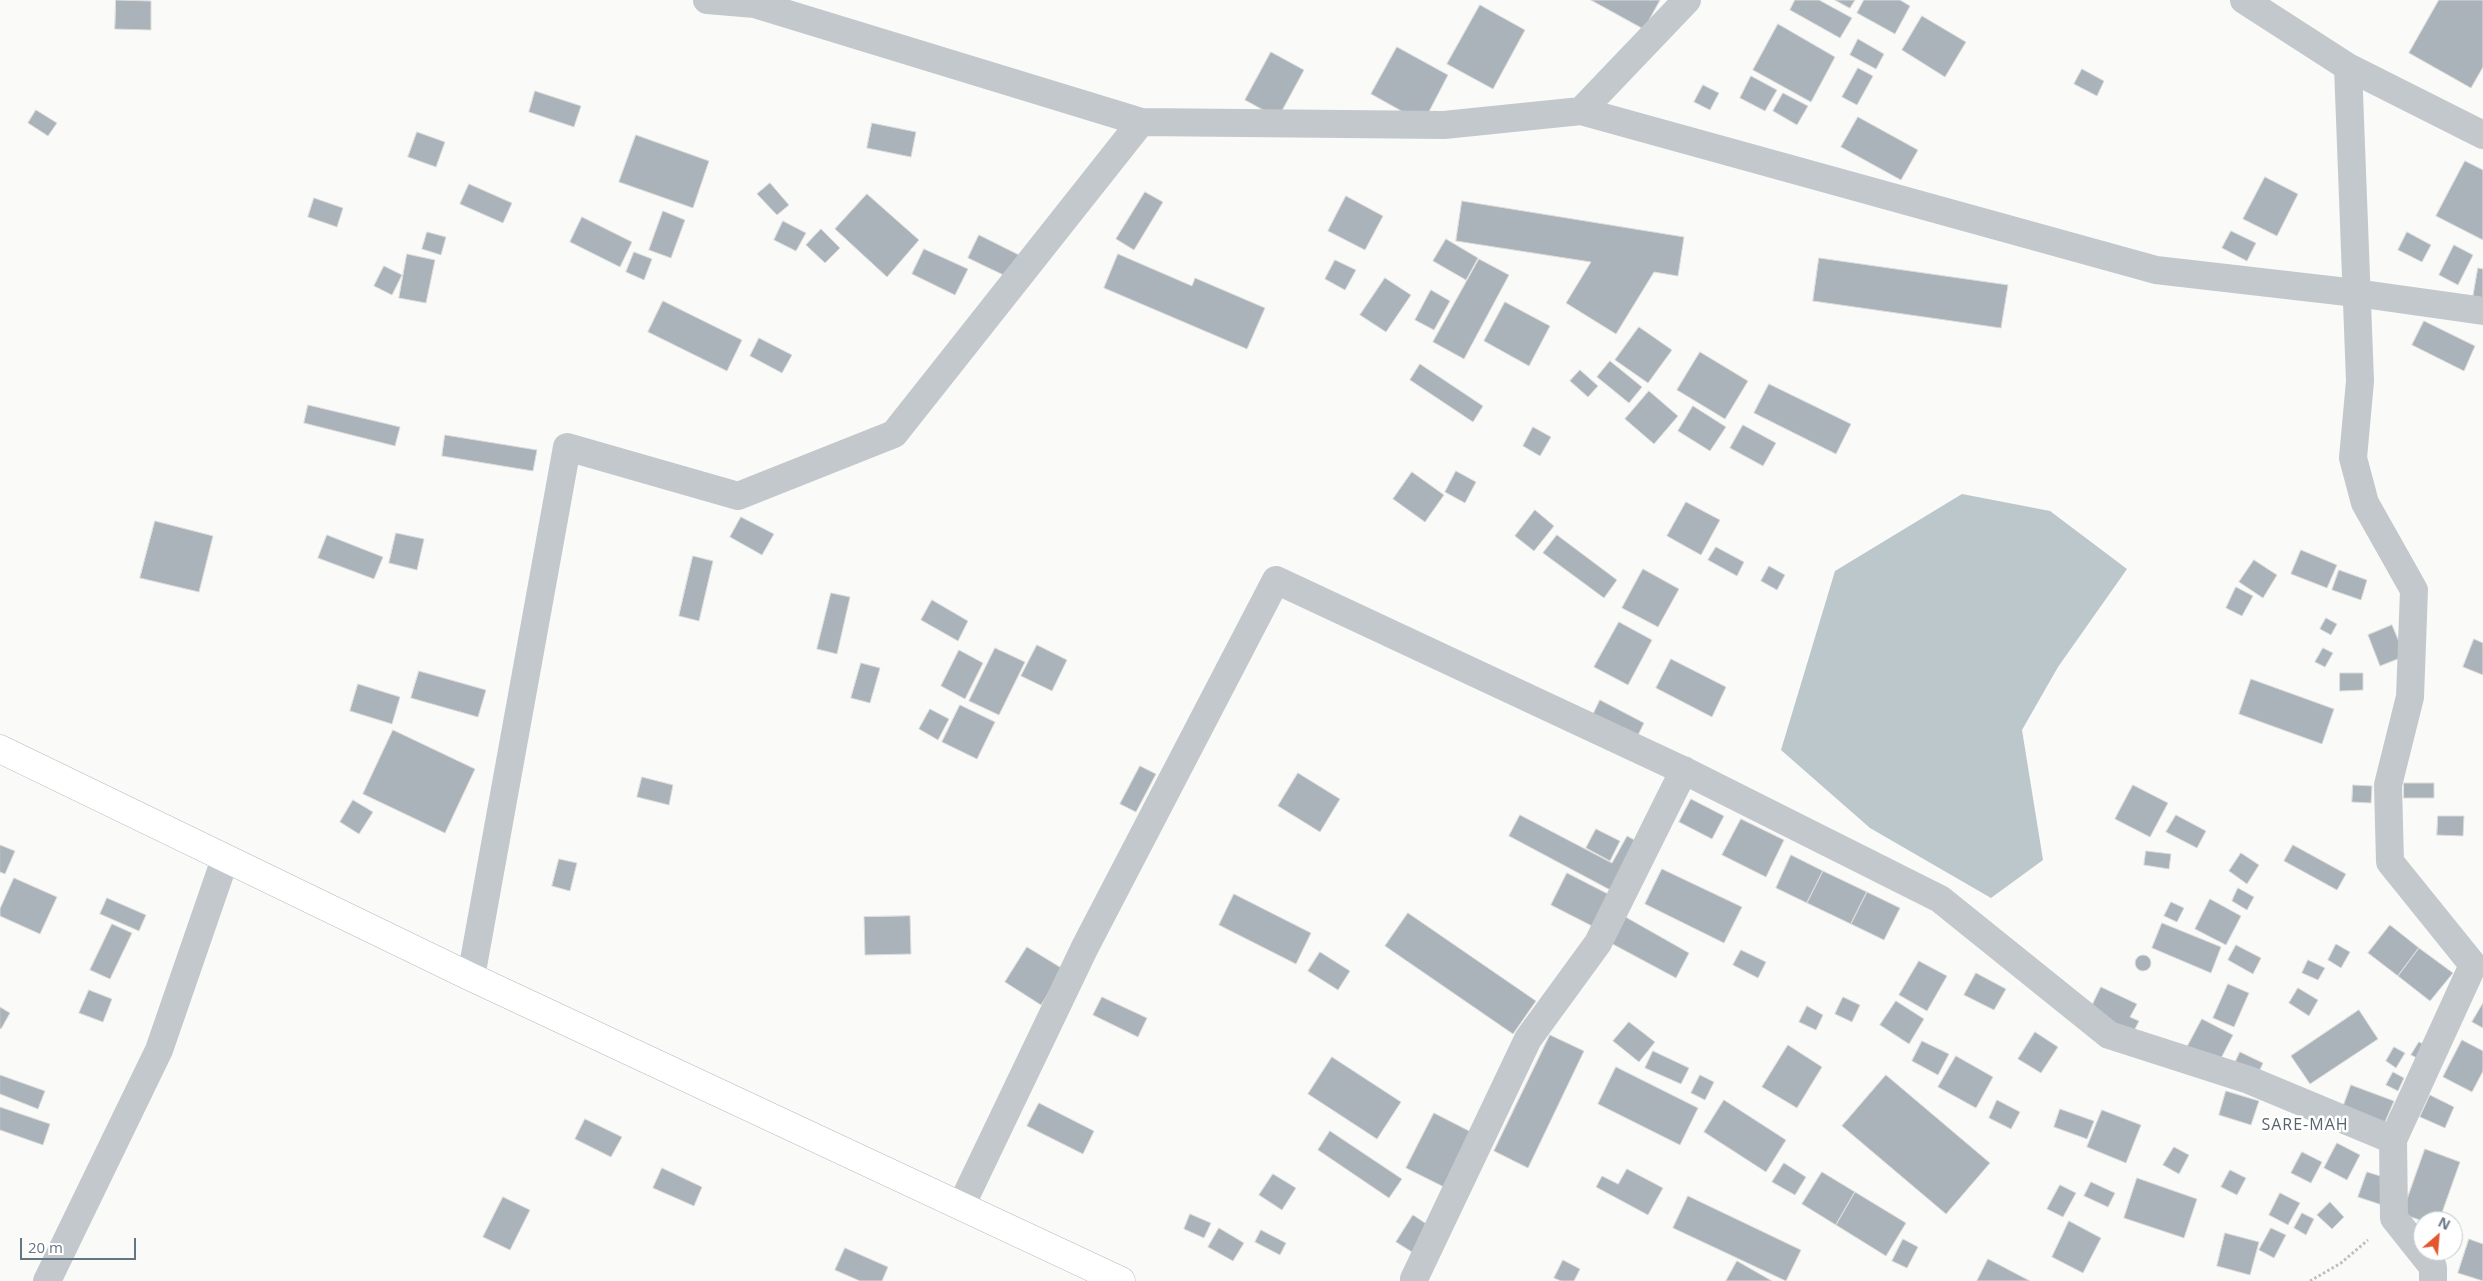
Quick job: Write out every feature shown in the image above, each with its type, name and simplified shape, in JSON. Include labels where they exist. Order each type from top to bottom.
[{"type":"main road","points":[[0,748],[471,978],[1121,1281]]},
{"type":"street","points":[[707,0],[755,4],[1141,122],[1444,125],[1581,111],[2156,270],[2356,293],[2483,311]]},
{"type":"street","points":[[1581,111],[1688,0]]},
{"type":"street","points":[[2244,0],[2348,67],[2483,135]]},
{"type":"street","points":[[2348,67],[2360,381],[2353,458],[2365,503],[2414,590],[2410,697],[2388,784],[2390,862],[2478,968],[2393,1140],[2394,1218],[2433,1267],[2433,1281]]},
{"type":"street","points":[[471,978],[567,447],[738,496],[894,434],[1012,288],[1141,122]]},
{"type":"street","points":[[961,1206],[1085,947],[1276,580],[1684,770],[1940,899],[2109,1036],[2249,1080],[2393,1140]]},
{"type":"street","points":[[1414,1279],[1528,1040],[1598,943],[1684,770]]},
{"type":"street","points":[[47,1281],[159,1050],[225,859]]},
{"type":"path","points":[[2310,1281],[2341,1263],[2394,1218]]},
{"type":"shaded area","points":[[1962,494],[2050,511],[2127,569],[2058,667],[2022,730],[2043,860],[1991,898],[1870,828],[1781,750],[1835,571]]},
{"type":"building","points":[[116,0],[151,1],[151,30],[115,29]]},
{"type":"building","points":[[1591,0],[1660,0],[1644,29]]},
{"type":"building","points":[[1795,0],[1819,0],[1852,18],[1840,38],[1790,10]]},
{"type":"building","points":[[1835,0],[1855,0],[1850,8]]},
{"type":"building","points":[[1864,0],[1900,0],[1910,6],[1895,34],[1857,13]]},
{"type":"building","points":[[2439,0],[2483,0],[2483,67],[2471,88],[2409,53]]},
{"type":"building","points":[[1480,5],[1525,30],[1493,89],[1447,64]]},
{"type":"building","points":[[1922,16],[1966,42],[1945,77],[1902,50]]},
{"type":"building","points":[[1778,24],[1835,57],[1811,102],[1753,70]]},
{"type":"building","points":[[1858,39],[1884,54],[1876,69],[1850,55]]},
{"type":"building","points":[[1397,47],[1448,75],[1423,123],[1371,94]]},
{"type":"building","points":[[1271,52],[1304,70],[1278,118],[1245,100]]},
{"type":"building","points":[[1858,68],[1873,76],[1857,105],[1842,97]]},
{"type":"building","points":[[2082,69],[2104,81],[2097,96],[2074,84]]},
{"type":"building","points":[[1751,76],[1777,90],[1765,111],[1740,98]]},
{"type":"building","points":[[1703,85],[1719,93],[1710,110],[1694,102]]},
{"type":"building","points":[[535,91],[581,106],[574,127],[529,112]]},
{"type":"building","points":[[1783,93],[1808,106],[1797,125],[1773,111]]},
{"type":"building","points":[[36,110],[57,123],[48,136],[28,123]]},
{"type":"building","points":[[1858,117],[1918,150],[1901,180],[1841,147]]},
{"type":"building","points":[[872,123],[916,132],[911,157],[867,148]]},
{"type":"building","points":[[417,132],[445,142],[436,167],[408,157]]},
{"type":"building","points":[[636,135],[709,161],[693,208],[619,182]]},
{"type":"building","points":[[2465,161],[2483,170],[2483,240],[2436,216]]},
{"type":"building","points":[[2265,177],[2298,194],[2277,236],[2243,219]]},
{"type":"building","points":[[770,183],[789,205],[777,215],[757,194]]},
{"type":"building","points":[[469,184],[512,203],[503,223],[460,204]]},
{"type":"building","points":[[1145,192],[1163,202],[1134,250],[1116,239]]},
{"type":"building","points":[[867,194],[919,240],[887,277],[835,229]]},
{"type":"building","points":[[1346,196],[1383,216],[1365,250],[1328,231]]},
{"type":"building","points":[[314,198],[343,208],[337,227],[308,217]]},
{"type":"building","points":[[1462,201],[1684,237],[1678,276],[1654,272],[1616,334],[1566,303],[1591,262],[1456,241]]},
{"type":"building","points":[[663,211],[685,220],[671,258],[649,250]]},
{"type":"building","points":[[582,217],[632,242],[620,267],[570,242]]},
{"type":"building","points":[[783,221],[806,233],[796,251],[774,240]]},
{"type":"building","points":[[821,229],[840,248],[825,263],[806,245]]},
{"type":"building","points":[[2231,231],[2256,243],[2247,261],[2222,248]]},
{"type":"building","points":[[427,232],[446,237],[441,255],[422,249]]},
{"type":"building","points":[[2407,232],[2431,245],[2422,262],[2398,250]]},
{"type":"building","points":[[979,235],[1025,258],[1014,280],[968,258]]},
{"type":"building","points":[[1446,239],[1478,258],[1466,280],[1433,261]]},
{"type":"building","points":[[2454,245],[2473,255],[2458,285],[2439,275]]},
{"type":"building","points":[[924,249],[968,269],[955,295],[912,274]]},
{"type":"building","points":[[634,252],[652,259],[644,280],[626,272]]},
{"type":"building","points":[[407,254],[435,260],[426,303],[399,298]]},
{"type":"building","points":[[1118,254],[1192,286],[1195,278],[1265,308],[1247,349],[1104,288]]},
{"type":"building","points":[[1819,258],[2008,285],[2001,328],[1813,301]]},
{"type":"building","points":[[1479,259],[1509,275],[1464,359],[1433,342]]},
{"type":"building","points":[[1335,260],[1356,270],[1345,290],[1325,279]]},
{"type":"building","points":[[384,266],[402,275],[392,295],[374,286]]},
{"type":"building","points":[[2478,268],[2483,269],[2483,305],[2472,303]]},
{"type":"building","points":[[1385,278],[1411,295],[1386,332],[1360,315]]},
{"type":"building","points":[[1431,290],[1450,301],[1434,330],[1415,320]]},
{"type":"building","points":[[663,301],[742,340],[727,371],[648,332]]},
{"type":"building","points":[[1505,302],[1550,326],[1529,366],[1484,341]]},
{"type":"building","points":[[2424,321],[2475,346],[2464,371],[2412,345]]},
{"type":"building","points":[[1639,327],[1672,350],[1648,383],[1615,360]]},
{"type":"building","points":[[759,338],[792,355],[782,373],[750,356]]},
{"type":"building","points":[[1700,352],[1748,381],[1725,419],[1677,390]]},
{"type":"building","points":[[1610,361],[1642,387],[1629,403],[1597,377]]},
{"type":"building","points":[[1420,364],[1483,406],[1473,422],[1410,380]]},
{"type":"building","points":[[1580,370],[1598,386],[1588,397],[1570,381]]},
{"type":"building","points":[[1769,384],[1851,424],[1836,454],[1754,413]]},
{"type":"building","points":[[1649,391],[1678,416],[1654,444],[1625,419]]},
{"type":"building","points":[[308,405],[400,427],[395,446],[304,423]]},
{"type":"building","points":[[1693,406],[1726,427],[1710,451],[1678,431]]},
{"type":"building","points":[[1743,425],[1776,443],[1763,466],[1730,448]]},
{"type":"building","points":[[1533,427],[1551,437],[1540,456],[1523,446]]},
{"type":"building","points":[[445,435],[537,450],[533,471],[442,456]]},
{"type":"building","points":[[1456,471],[1476,482],[1465,503],[1445,492]]},
{"type":"building","points":[[1412,472],[1444,495],[1425,522],[1393,499]]},
{"type":"building","points":[[1686,502],[1720,520],[1701,555],[1667,536]]},
{"type":"building","points":[[1535,510],[1554,526],[1534,551],[1515,536]]},
{"type":"building","points":[[741,517],[774,534],[762,555],[730,537]]},
{"type":"building","points":[[155,521],[213,536],[199,592],[140,578]]},
{"type":"building","points":[[396,533],[424,539],[417,570],[389,563]]},
{"type":"building","points":[[327,535],[383,557],[374,579],[318,558]]},
{"type":"building","points":[[1557,535],[1617,580],[1604,598],[1543,553]]},
{"type":"building","points":[[1716,547],[1744,562],[1737,576],[1708,560]]},
{"type":"building","points":[[2301,550],[2337,565],[2327,588],[2291,574]]},
{"type":"building","points":[[693,556],[713,561],[699,621],[679,616]]},
{"type":"building","points":[[2254,560],[2277,575],[2263,598],[2239,582]]},
{"type":"building","points":[[1769,566],[1785,575],[1777,590],[1761,581]]},
{"type":"building","points":[[1643,569],[1679,589],[1658,627],[1622,608]]},
{"type":"building","points":[[2339,570],[2367,580],[2361,600],[2332,590]]},
{"type":"building","points":[[2236,587],[2253,596],[2242,616],[2226,608]]},
{"type":"building","points":[[831,593],[850,597],[837,654],[817,649]]},
{"type":"building","points":[[932,600],[968,621],[958,641],[921,620]]},
{"type":"building","points":[[2326,618],[2337,624],[2331,635],[2320,629]]},
{"type":"building","points":[[1619,622],[1652,640],[1628,685],[1594,667]]},
{"type":"building","points":[[2392,625],[2405,656],[2380,666],[2368,635]]},
{"type":"building","points":[[2474,639],[2483,643],[2483,675],[2463,667]]},
{"type":"building","points":[[1037,645],[1067,660],[1052,691],[1021,676]]},
{"type":"building","points":[[995,648],[1025,662],[999,715],[969,701]]},
{"type":"building","points":[[2323,648],[2333,653],[2325,667],[2315,662]]},
{"type":"building","points":[[959,650],[983,663],[965,699],[941,686]]},
{"type":"building","points":[[1671,659],[1726,687],[1712,717],[1656,688]]},
{"type":"building","points":[[861,663],[880,668],[870,703],[851,698]]},
{"type":"building","points":[[419,671],[486,690],[478,717],[411,698]]},
{"type":"building","points":[[2340,673],[2363,673],[2363,690],[2340,691]]},
{"type":"building","points":[[2251,679],[2334,709],[2322,744],[2239,714]]},
{"type":"building","points":[[358,684],[400,697],[392,724],[350,711]]},
{"type":"building","points":[[1600,700],[1644,723],[1635,741],[1591,719]]},
{"type":"building","points":[[960,705],[995,722],[977,759],[942,742]]},
{"type":"building","points":[[930,709],[949,719],[938,740],[919,729]]},
{"type":"building","points":[[393,730],[475,769],[445,833],[363,794]]},
{"type":"building","points":[[1140,766],[1156,774],[1136,812],[1120,804]]},
{"type":"building","points":[[1298,773],[1340,799],[1320,832],[1278,806]]},
{"type":"building","points":[[642,777],[673,785],[669,805],[637,797]]},
{"type":"building","points":[[2404,783],[2434,783],[2434,798],[2404,798]]},
{"type":"building","points":[[2133,785],[2168,803],[2150,837],[2115,819]]},
{"type":"building","points":[[2353,785],[2372,786],[2371,803],[2352,802]]},
{"type":"building","points":[[1691,799],[1724,816],[1712,839],[1679,822]]},
{"type":"building","points":[[353,800],[373,812],[359,834],[340,822]]},
{"type":"building","points":[[1520,815],[1612,863],[1627,836],[1642,844],[1616,893],[1509,836]]},
{"type":"building","points":[[2176,815],[2206,831],[2197,848],[2166,832]]},
{"type":"building","points":[[2438,816],[2464,816],[2463,836],[2437,835]]},
{"type":"building","points":[[1741,819],[1784,840],[1766,877],[1722,855]]},
{"type":"building","points":[[1596,829],[1620,841],[1610,861],[1586,848]]},
{"type":"building","points":[[0,845],[15,851],[5,874],[0,872]]},
{"type":"building","points":[[2293,845],[2346,874],[2337,890],[2284,861]]},
{"type":"building","points":[[2146,851],[2171,854],[2169,869],[2144,865]]},
{"type":"building","points":[[2241,853],[2259,865],[2247,884],[2229,871]]},
{"type":"building","points":[[1791,855],[1823,871],[1807,903],[1776,888]]},
{"type":"building","points":[[559,859],[577,863],[570,891],[552,886]]},
{"type":"building","points":[[1662,869],[1742,907],[1724,943],[1645,904]]},
{"type":"building","points":[[1823,871],[1867,892],[1851,924],[1807,903]]},
{"type":"building","points":[[1567,873],[1610,895],[1594,927],[1551,905]]},
{"type":"building","points":[[14,878],[57,897],[40,934],[0,916],[0,909]]},
{"type":"building","points":[[2238,888],[2254,897],[2247,910],[2232,901]]},
{"type":"building","points":[[1867,892],[1900,908],[1884,940],[1851,924]]},
{"type":"building","points":[[1234,894],[1311,933],[1296,964],[1219,925]]},
{"type":"building","points":[[107,898],[146,915],[139,931],[100,914]]},
{"type":"building","points":[[2210,899],[2241,916],[2226,945],[2195,929]]},
{"type":"building","points":[[2171,902],[2184,908],[2177,922],[2164,916]]},
{"type":"building","points":[[1408,913],[1536,1001],[1513,1034],[1385,946]]},
{"type":"building","points":[[1622,915],[1689,953],[1676,978],[1607,941]]},
{"type":"building","points":[[910,916],[911,954],[865,955],[864,917]]},
{"type":"building","points":[[2162,923],[2221,947],[2211,973],[2152,948]]},
{"type":"building","points":[[112,924],[132,933],[110,979],[90,970]]},
{"type":"building","points":[[2390,925],[2419,948],[2398,976],[2368,953]]},
{"type":"building","points":[[2336,944],[2350,952],[2341,968],[2328,960]]},
{"type":"building","points":[[2236,945],[2261,958],[2253,974],[2228,960]]},
{"type":"building","points":[[1027,947],[1063,969],[1041,1005],[1005,982]]},
{"type":"building","points":[[2419,948],[2453,973],[2430,1001],[2398,976]]},
{"type":"building","points":[[1741,950],[1766,962],[1758,978],[1733,965]]},
{"type":"building","points":[[1320,952],[1350,971],[1338,990],[1308,971]]},
{"type":"building","points":[[2140,955],[2146,955],[2151,960],[2149,969],[2140,971],[2135,966],[2135,960]]},
{"type":"building","points":[[2308,960],[2325,968],[2318,980],[2302,973]]},
{"type":"building","points":[[1919,961],[1947,976],[1927,1011],[1899,995]]},
{"type":"building","points":[[1976,973],[2006,989],[1994,1010],[1964,995]]},
{"type":"building","points":[[2228,984],[2249,993],[2234,1027],[2213,1018]]},
{"type":"building","points":[[2101,987],[2137,1004],[2130,1017],[2139,1021],[2133,1033],[2089,1012]]},
{"type":"building","points":[[2298,988],[2318,1000],[2309,1016],[2289,1003]]},
{"type":"building","points":[[89,990],[112,999],[103,1022],[79,1013]]},
{"type":"building","points":[[1102,997],[1147,1018],[1138,1037],[1093,1015]]},
{"type":"building","points":[[1843,997],[1860,1005],[1852,1022],[1835,1014]]},
{"type":"building","points":[[1896,1001],[1924,1019],[1909,1044],[1880,1025]]},
{"type":"building","points":[[2483,1003],[2483,1028],[2472,1022]]},
{"type":"building","points":[[1807,1006],[1823,1015],[1816,1030],[1799,1022]]},
{"type":"building","points":[[0,1007],[10,1013],[1,1029],[0,1028]]},
{"type":"building","points":[[2359,1010],[2378,1039],[2310,1084],[2291,1056]]},
{"type":"building","points":[[2202,1019],[2233,1035],[2217,1066],[2186,1049]]},
{"type":"building","points":[[1629,1022],[1655,1042],[1639,1062],[1613,1041]]},
{"type":"building","points":[[2035,1032],[2058,1047],[2041,1073],[2018,1059]]},
{"type":"building","points":[[1550,1035],[1584,1051],[1528,1168],[1494,1151]]},
{"type":"building","points":[[2462,1040],[2483,1051],[2483,1071],[2472,1092],[2443,1077]]},
{"type":"building","points":[[1922,1041],[1949,1054],[1938,1075],[1912,1061]]},
{"type":"building","points":[[2419,1042],[2431,1048],[2423,1061],[2411,1055]]},
{"type":"building","points":[[1788,1045],[1822,1067],[1797,1108],[1762,1087]]},
{"type":"building","points":[[2394,1047],[2405,1053],[2396,1068],[2386,1061]]},
{"type":"building","points":[[1653,1051],[1689,1068],[1681,1084],[1645,1068]]},
{"type":"building","points":[[2240,1052],[2263,1063],[2257,1076],[2234,1065]]},
{"type":"building","points":[[1956,1056],[1993,1077],[1976,1108],[1938,1087]]},
{"type":"building","points":[[1332,1057],[1401,1102],[1377,1139],[1308,1094]]},
{"type":"building","points":[[1616,1067],[1698,1108],[1680,1145],[1598,1104]]},
{"type":"building","points":[[2393,1072],[2404,1078],[2398,1091],[2386,1085]]},
{"type":"building","points":[[0,1075],[45,1091],[38,1109],[0,1094]]},
{"type":"building","points":[[1700,1075],[1714,1082],[1705,1100],[1691,1093]]},
{"type":"building","points":[[1886,1075],[1990,1163],[1946,1214],[1842,1126]]},
{"type":"building","points":[[2351,1085],[2394,1101],[2385,1122],[2343,1107]]},
{"type":"building","points":[[2226,1091],[2259,1101],[2251,1125],[2219,1115]]},
{"type":"building","points":[[2430,1095],[2454,1107],[2445,1128],[2420,1117]]},
{"type":"building","points":[[1724,1100],[1786,1140],[1766,1172],[1704,1132]]},
{"type":"building","points":[[1997,1100],[2020,1112],[2011,1129],[1989,1118]]},
{"type":"building","points":[[1039,1103],[1094,1131],[1083,1154],[1027,1126]]},
{"type":"building","points":[[0,1107],[50,1124],[43,1145],[0,1130]]},
{"type":"building","points":[[2060,1109],[2094,1121],[2087,1139],[2054,1127]]},
{"type":"building","points":[[2102,1110],[2141,1125],[2126,1163],[2087,1147]]},
{"type":"building","points":[[1434,1113],[1471,1132],[1444,1187],[1406,1168]]},
{"type":"building","points":[[585,1119],[622,1137],[611,1157],[575,1139]]},
{"type":"building","points":[[1330,1131],[1402,1179],[1389,1198],[1318,1150]]},
{"type":"building","points":[[2337,1143],[2360,1155],[2347,1180],[2324,1168]]},
{"type":"building","points":[[2174,1147],[2189,1155],[2179,1174],[2163,1165]]},
{"type":"building","points":[[2425,1149],[2460,1162],[2443,1211],[2413,1211],[2413,1218],[2402,1214]]},
{"type":"building","points":[[2302,1152],[2322,1162],[2311,1183],[2291,1173]]},
{"type":"building","points":[[1784,1163],[1806,1177],[1795,1195],[1772,1182]]},
{"type":"building","points":[[662,1168],[702,1187],[694,1206],[653,1188]]},
{"type":"building","points":[[1627,1169],[1663,1188],[1648,1215],[1596,1187],[1602,1176],[1618,1184]]},
{"type":"building","points":[[2230,1170],[2246,1178],[2237,1195],[2221,1187]]},
{"type":"building","points":[[1822,1172],[1855,1192],[1836,1225],[1802,1204]]},
{"type":"building","points":[[2367,1172],[2390,1179],[2382,1205],[2358,1197]]},
{"type":"building","points":[[1273,1174],[1296,1188],[1282,1210],[1259,1195]]},
{"type":"building","points":[[2137,1178],[2197,1199],[2184,1238],[2124,1218]]},
{"type":"building","points":[[2091,1182],[2115,1193],[2108,1207],[2084,1196]]},
{"type":"building","points":[[2060,1185],[2076,1193],[2063,1217],[2047,1209]]},
{"type":"building","points":[[1855,1192],[1906,1223],[1886,1256],[1836,1225]]},
{"type":"building","points":[[2280,1193],[2300,1203],[2288,1225],[2269,1215]]},
{"type":"building","points":[[1688,1196],[1801,1250],[1786,1281],[1673,1228]]},
{"type":"building","points":[[503,1197],[530,1210],[510,1250],[483,1237]]},
{"type":"building","points":[[2330,1202],[2344,1217],[2332,1229],[2317,1215]]},
{"type":"building","points":[[2302,1213],[2314,1219],[2306,1235],[2294,1228]]},
{"type":"building","points":[[1190,1214],[1211,1223],[1204,1238],[1184,1229]]},
{"type":"building","points":[[1413,1215],[1428,1225],[1412,1252],[1396,1242]]},
{"type":"building","points":[[2069,1221],[2101,1238],[2083,1273],[2052,1257]]},
{"type":"building","points":[[1219,1228],[1244,1243],[1233,1261],[1208,1247]]},
{"type":"building","points":[[2271,1228],[2286,1235],[2274,1258],[2259,1250]]},
{"type":"building","points":[[1261,1230],[1286,1243],[1280,1255],[1255,1242]]},
{"type":"building","points":[[2225,1233],[2259,1242],[2250,1275],[2217,1266]]},
{"type":"building","points":[[1903,1239],[1918,1247],[1907,1268],[1892,1261]]},
{"type":"building","points":[[2469,1239],[2483,1244],[2483,1281],[2458,1273]]},
{"type":"building","points":[[845,1248],[888,1267],[882,1281],[860,1281],[835,1270]]},
{"type":"building","points":[[1988,1259],[2030,1281],[1977,1281]]},
{"type":"building","points":[[1563,1260],[1580,1269],[1574,1281],[1561,1281],[1554,1278]]},
{"type":"building","points":[[1737,1261],[1772,1281],[1726,1281]]},
{"type":"district","name":"SARE-MAH","points":[[2305,1125]]}]
